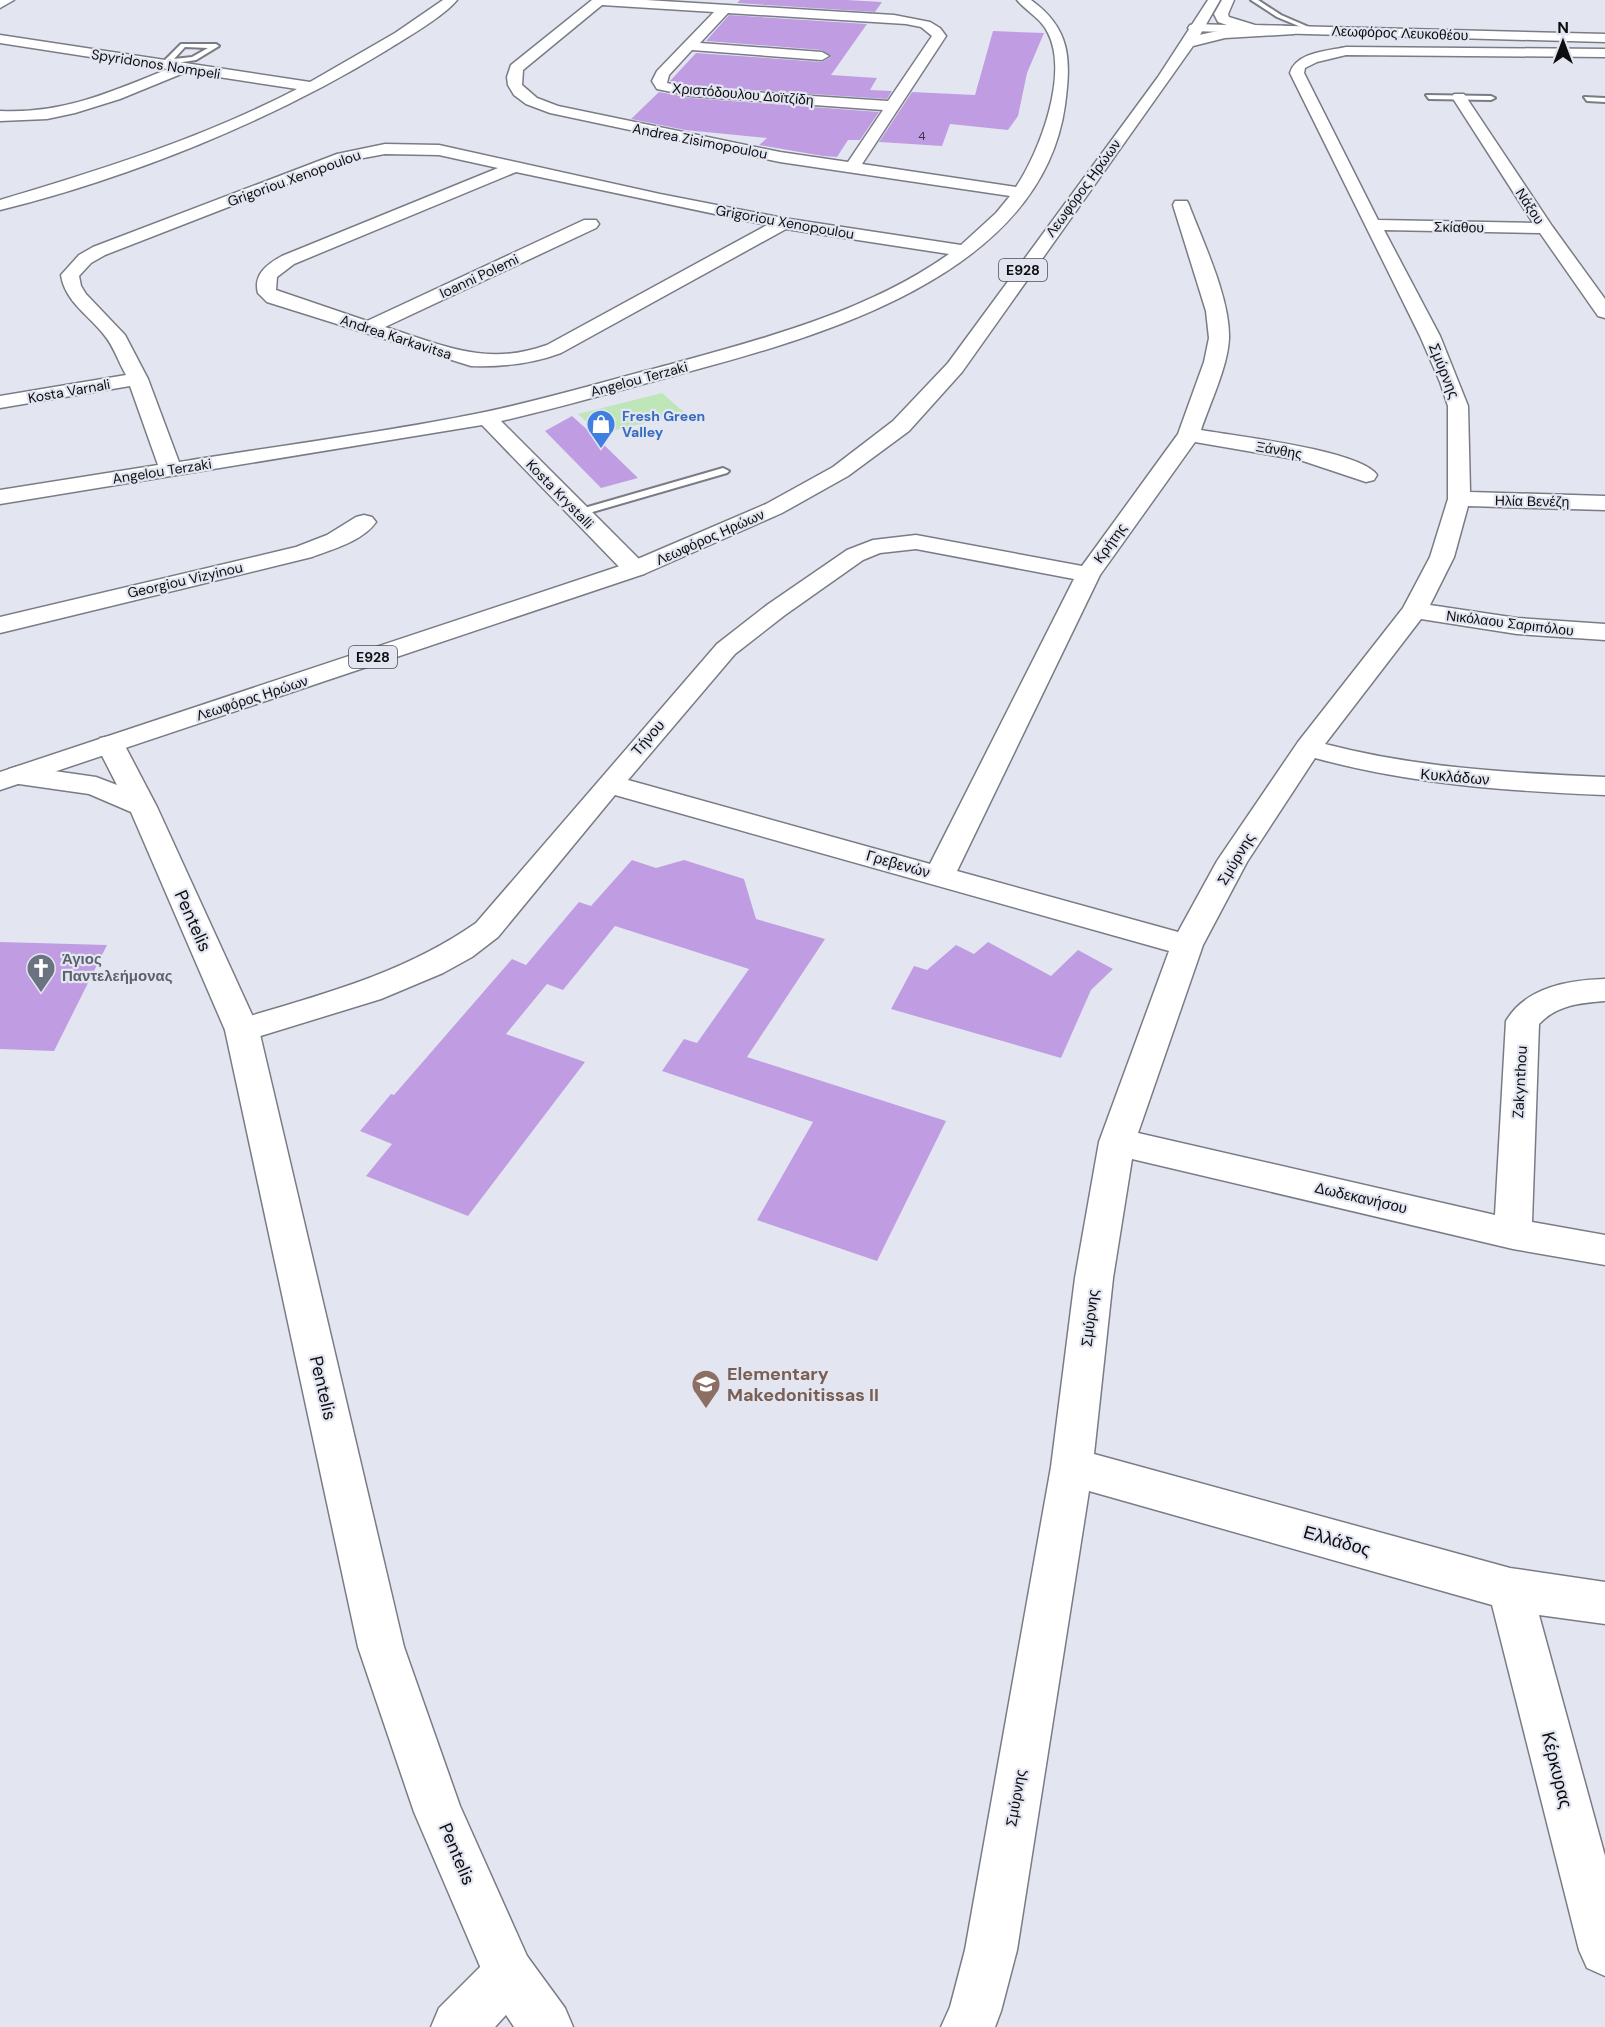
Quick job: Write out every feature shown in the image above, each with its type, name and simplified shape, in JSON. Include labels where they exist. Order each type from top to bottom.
[{"type":"street","points":[[1,2],[7,0]]},
{"type":"street","points":[[2,203],[121,169],[260,113],[313,87],[426,19],[451,0]]},
{"type":"street","name":"Angelou Terzaki","points":[[0,497],[487,418],[780,340],[887,296],[964,251],[994,225],[1042,157],[1054,127],[1061,58],[1057,31],[1042,14],[1023,0]]},
{"type":"street","name":"Λεωφόρος Ηρώων","points":[[10,778],[635,569],[729,530],[790,500],[837,473],[902,426],[951,372],[1165,78],[1214,0]]},
{"type":"street","points":[[1228,0],[1221,14],[1223,19],[1254,29]]},
{"type":"street","points":[[599,1],[894,19],[924,24],[935,29],[939,36],[851,169]]},
{"type":"street","name":"Andrea Zisimopoulou","points":[[599,1],[516,68],[513,80],[516,87],[529,100],[555,110],[654,132],[851,169],[1019,192]]},
{"type":"street","name":"Χριστόδουλου Δοϊτζίδη","points":[[726,8],[662,74],[659,81],[662,86],[691,92],[893,106]]},
{"type":"street","name":"Λεωφόρος Λευκοθέου","points":[[1195,28],[1605,38]]},
{"type":"street","points":[[1185,44],[1216,35],[1294,30]]},
{"type":"street","name":"Spyridonos Nompeli","points":[[0,39],[166,64],[183,69],[313,87]]},
{"type":"street","points":[[690,46],[822,56]]},
{"type":"street","name":"Σμύρνης","points":[[968,2027],[975,2011],[991,1950],[1072,1467],[1094,1278],[1117,1142],[1187,945],[1232,861],[1308,748],[1415,610],[1442,557],[1459,499],[1458,406],[1454,393],[1425,324],[1372,225],[1297,73],[1299,66],[1312,58],[1346,51],[1605,53]]},
{"type":"street","points":[[0,116],[33,117],[64,113],[183,69]]},
{"type":"street","name":"Νάξου","points":[[1459,98],[1545,228],[1605,312]]},
{"type":"street","name":"Grigoriou Xenopoulou","points":[[171,470],[138,379],[115,335],[72,286],[70,275],[76,266],[99,250],[343,157],[401,148],[431,149],[783,223],[964,251]]},
{"type":"street","name":"Andrea Karkavitsa","points":[[514,167],[288,260],[270,273],[266,281],[267,293],[274,298],[471,360],[504,362],[535,356],[554,349],[783,223]]},
{"type":"street","name":"Κρήτης","points":[[939,876],[1088,574],[1189,435],[1214,362],[1219,338],[1211,291],[1181,205]]},
{"type":"street","name":"Ioanni Polemi","points":[[369,327],[590,224]]},
{"type":"street","name":"Σκίαθου","points":[[1372,225],[1545,228]]},
{"type":"street","name":"Kosta Varnali","points":[[0,402],[138,379]]},
{"type":"street","name":"Kosta Krystalli","points":[[487,418],[635,569]]},
{"type":"street","name":"Ξάνθης","points":[[1189,435],[1315,457],[1344,465],[1366,475]]},
{"type":"street","name":"Ηλία Βενέζη","points":[[1459,499],[1605,502]]},
{"type":"street","name":"Georgiou Vizyinou","points":[[0,625],[304,552],[335,540],[364,522]]},
{"type":"street","name":"Τήνου","points":[[242,1030],[410,975],[471,943],[487,930],[726,648],[836,567],[864,551],[893,543],[916,542],[1088,574]]},
{"type":"street","name":"Νικόλαου Σαριπόλου","points":[[1415,610],[1517,626],[1605,632]]},
{"type":"street","name":"Pentelis","points":[[110,744],[143,807],[242,1030],[381,1647],[438,1812],[509,1974],[546,2027]]},
{"type":"street","name":"Κυκλάδων","points":[[1308,748],[1365,764],[1419,774],[1515,782],[1605,786]]},
{"type":"street","points":[[10,778],[96,786],[143,807]]},
{"type":"street","name":"Γρεβενών","points":[[609,784],[1187,945]]},
{"type":"street","name":"Zakynthou","points":[[1513,1234],[1523,1021],[1534,1007],[1552,999],[1605,990]]},
{"type":"street","name":"Δωδεκανήσου","points":[[1117,1142],[1513,1234],[1605,1250]]},
{"type":"street","name":"Ελλάδος","points":[[1072,1467],[1510,1590],[1605,1603]]},
{"type":"street","name":"Κέρκυρας","points":[[1510,1590],[1605,1950]]},
{"type":"street","points":[[458,2027],[509,1974]]},
{"type":"lane","points":[[1254,0],[1279,16],[1315,31]]},
{"type":"lane","points":[[183,45],[216,46],[195,59],[166,64],[183,45]]},
{"type":"lane","points":[[1429,97],[1491,98]]},
{"type":"lane","points":[[1587,99],[1605,100]]},
{"type":"lane","points":[[578,513],[723,471]]},
{"type":"green space","points":[[662,393],[685,413],[600,434],[578,414]]},
{"type":"building","points":[[740,0],[882,2],[875,12],[737,3]]},
{"type":"building","points":[[729,15],[867,24],[831,75],[877,78],[870,90],[892,91],[887,99],[691,86],[670,81],[696,53],[822,62],[831,57],[822,50],[706,41]]},
{"type":"building","points":[[993,31],[1044,33],[1027,73],[1018,116],[1008,130],[950,124],[942,146],[879,142],[912,92],[975,95]]},
{"type":"building","points":[[659,92],[691,98],[879,112],[860,140],[848,140],[837,157],[823,156],[759,145],[767,138],[685,130],[631,119]]},
{"type":"building","name":"Fresh Green Valley","points":[[572,416],[638,478],[601,488],[545,431]]},
{"type":"building","points":[[632,860],[656,868],[684,860],[744,879],[756,919],[825,939],[747,1057],[946,1121],[877,1261],[757,1220],[813,1122],[662,1071],[684,1039],[697,1043],[749,969],[615,926],[563,990],[547,984],[506,1034],[585,1062],[468,1216],[366,1176],[392,1144],[360,1131],[391,1094],[394,1095],[512,959],[526,965],[579,902],[591,906]]},
{"type":"building","name":"Άγιος Παντελεήμονας","points":[[0,942],[107,945],[54,1051],[0,1049]]},
{"type":"building","points":[[988,942],[1051,976],[1078,950],[1113,969],[1091,990],[1061,1058],[891,1009],[914,966],[927,970],[956,945],[974,954]]},
{"type":"place","name":"Fresh Green Valley","points":[[601,450]]},
{"type":"place","name":"Άγιος Παντελεήμονας","points":[[41,994]]},
{"type":"place","name":"Elementary Makedonitissas II","points":[[706,1410]]}]
